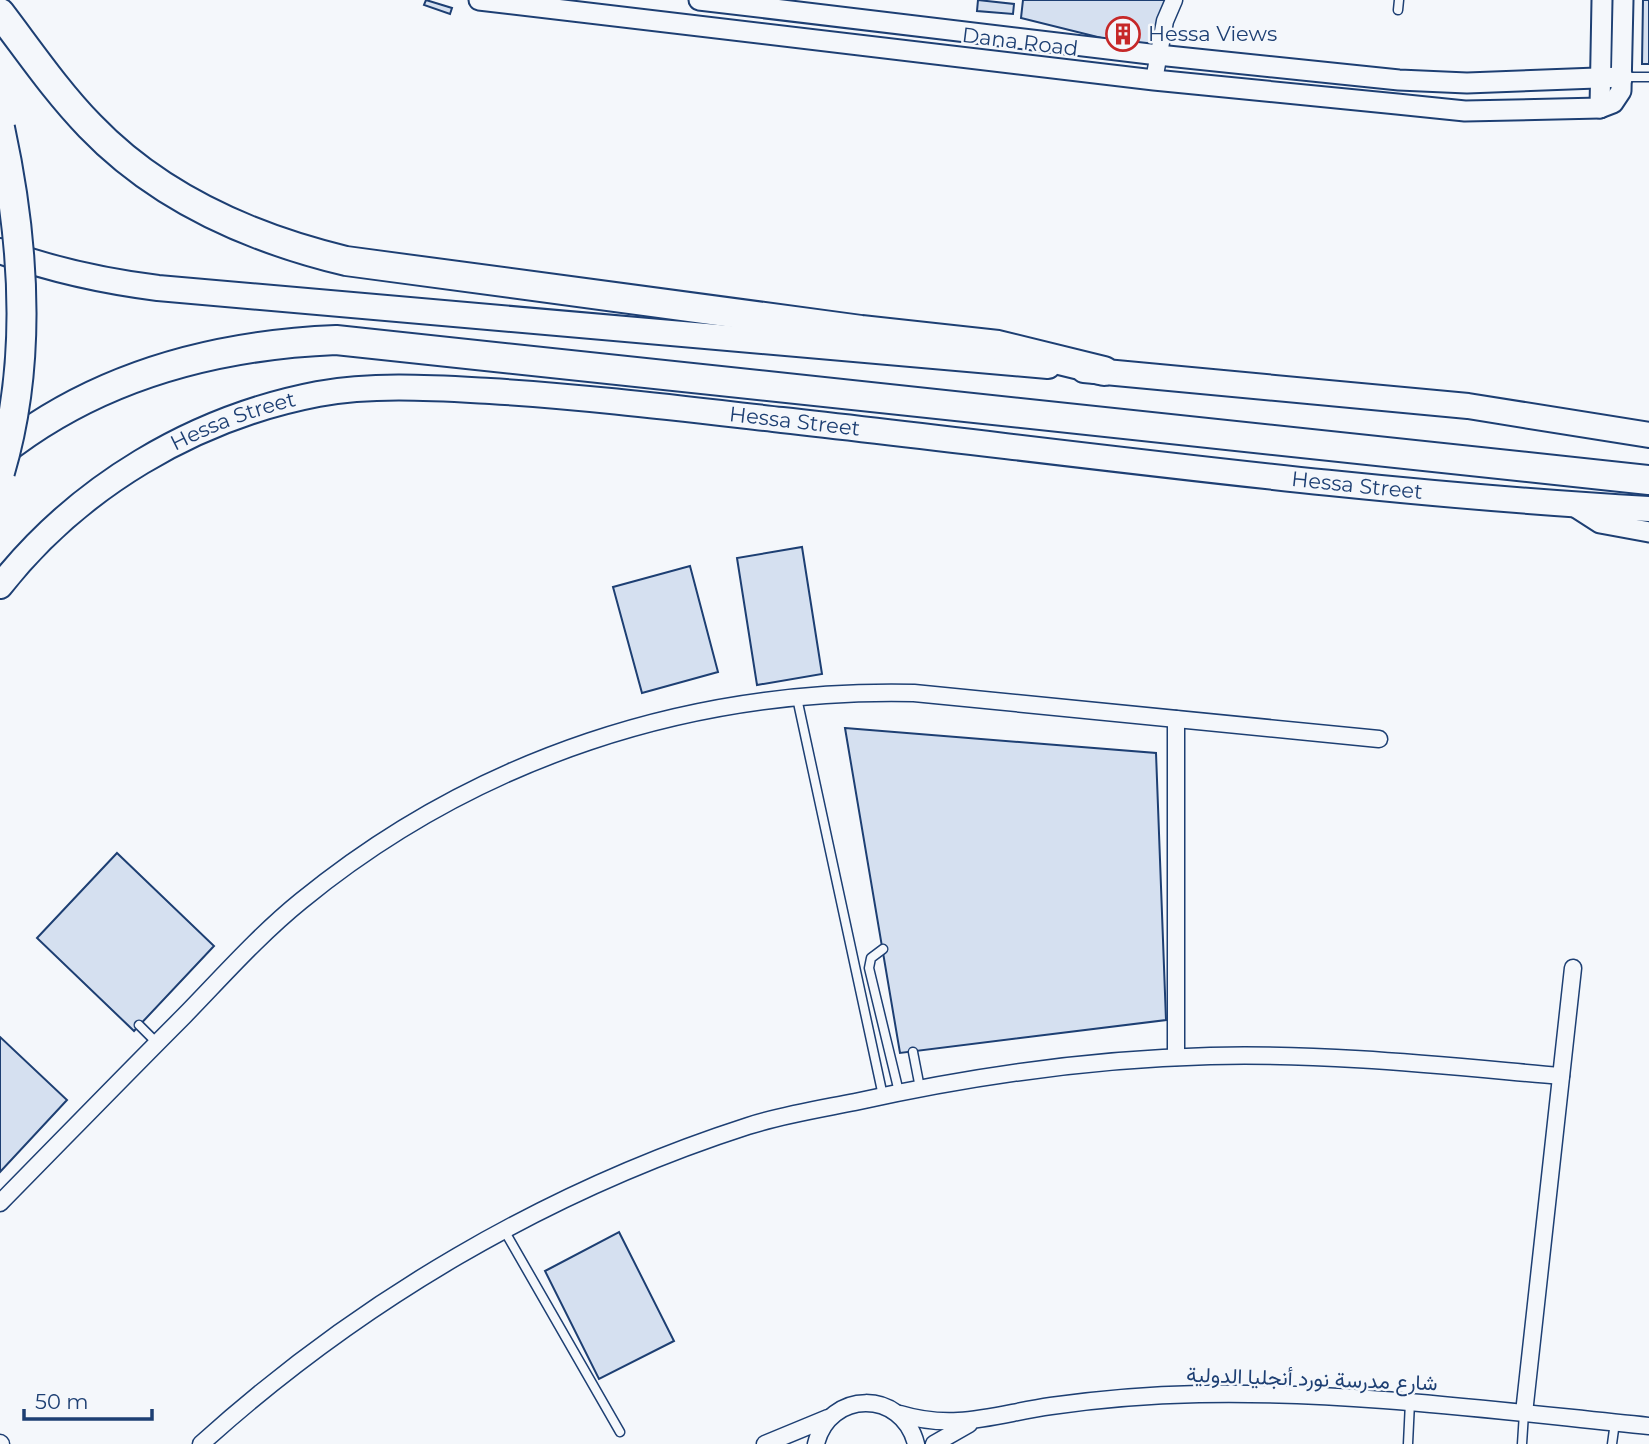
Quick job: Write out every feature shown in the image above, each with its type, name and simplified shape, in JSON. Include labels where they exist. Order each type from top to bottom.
[{"type":"highway","points":[[0,13],[65,99],[121,156],[166,188],[227,222],[292,247],[346,261],[862,330],[998,345],[1104,371]]},
{"type":"highway","points":[[0,128],[12,182],[22,295],[14,408],[0,472]]},
{"type":"highway","points":[[0,453],[68,408],[125,381],[176,362],[282,342],[337,340],[1649,480]]},
{"type":"main road","points":[[0,251],[88,278],[158,288],[1104,371],[1468,406],[1649,435]]},
{"type":"main road","name":"Hessa Street","points":[[0,586],[65,516],[104,487],[200,430],[278,404],[360,389],[429,388],[577,397],[1346,484],[1572,505],[1649,509]]},
{"type":"street","name":"Dana Road","points":[[479,0],[1154,80],[1465,111],[1600,108]]},
{"type":"street","name":"Dana Road","points":[[699,0],[1158,55],[1399,80],[1468,83],[1623,77]]},
{"type":"street","points":[[1154,80],[1158,55],[1174,0]]},
{"type":"street","points":[[1600,108],[1602,0]]},
{"type":"street","points":[[1600,108],[1618,98],[1623,77],[1623,0]]},
{"type":"street","points":[[1572,505],[1600,523],[1649,532]]},
{"type":"street","points":[[3,1195],[265,932],[299,902],[370,849],[446,802],[527,763],[610,733],[697,711],[796,696],[914,693],[1379,739]]},
{"type":"street","points":[[1175,1057],[1176,719]]},
{"type":"street","points":[[1524,1413],[1573,968]]},
{"type":"street","points":[[201,1444],[252,1399],[343,1330],[416,1281],[504,1230],[626,1171],[752,1124],[899,1092],[1038,1069],[1175,1057],[1315,1057],[1561,1076]]},
{"type":"street","name":"شارع مدرسة نورد أنجليا الدولية","points":[[765,1444],[828,1418],[837,1410],[858,1402],[880,1404],[900,1414],[937,1422],[974,1422],[1085,1401],[1169,1395],[1285,1394],[1410,1401],[1649,1426]]},
{"type":"street","points":[[900,1414],[908,1424],[916,1444]]},
{"type":"street","points":[[816,1444],[828,1418]]},
{"type":"street","name":"شارع مدرسة نورد أنجليا الدولية","points":[[934,1444],[974,1422]]},
{"type":"lane","points":[[1398,10],[1399,0]]},
{"type":"lane","name":"Dana Road","points":[[1623,77],[1649,77]]},
{"type":"lane","points":[[796,696],[883,1096]]},
{"type":"lane","points":[[883,950],[871,958],[869,968],[899,1092]]},
{"type":"lane","points":[[139,1025],[157,1043]]},
{"type":"lane","points":[[888,1048],[898,1039]]},
{"type":"lane","points":[[913,1052],[920,1088]]},
{"type":"lane","points":[[504,1230],[620,1432]]},
{"type":"lane","points":[[1408,1444],[1410,1401]]},
{"type":"lane","points":[[1522,1444],[1524,1413]]},
{"type":"lane","points":[[1612,1444],[1615,1422]]},
{"type":"building","points":[[426,0],[452,8],[450,14],[424,5]]},
{"type":"building","points":[[978,0],[1014,4],[1013,14],[977,11]]},
{"type":"building","name":"Hessa Views","points":[[1023,0],[1168,0],[1154,51],[1021,18]]},
{"type":"building","points":[[1643,0],[1649,0],[1649,64],[1642,64]]},
{"type":"building","points":[[802,547],[822,674],[757,685],[737,558]]},
{"type":"building","points":[[690,566],[718,672],[642,693],[613,587]]},
{"type":"building","points":[[845,728],[1156,753],[1166,1020],[900,1053]]},
{"type":"building","points":[[117,853],[214,946],[134,1031],[37,938]]},
{"type":"building","points":[[0,1037],[67,1100],[0,1172]]},
{"type":"building","points":[[619,1232],[674,1341],[599,1379],[545,1271]]},
{"type":"place","name":"Hessa Views","points":[[1123,34]]}]
